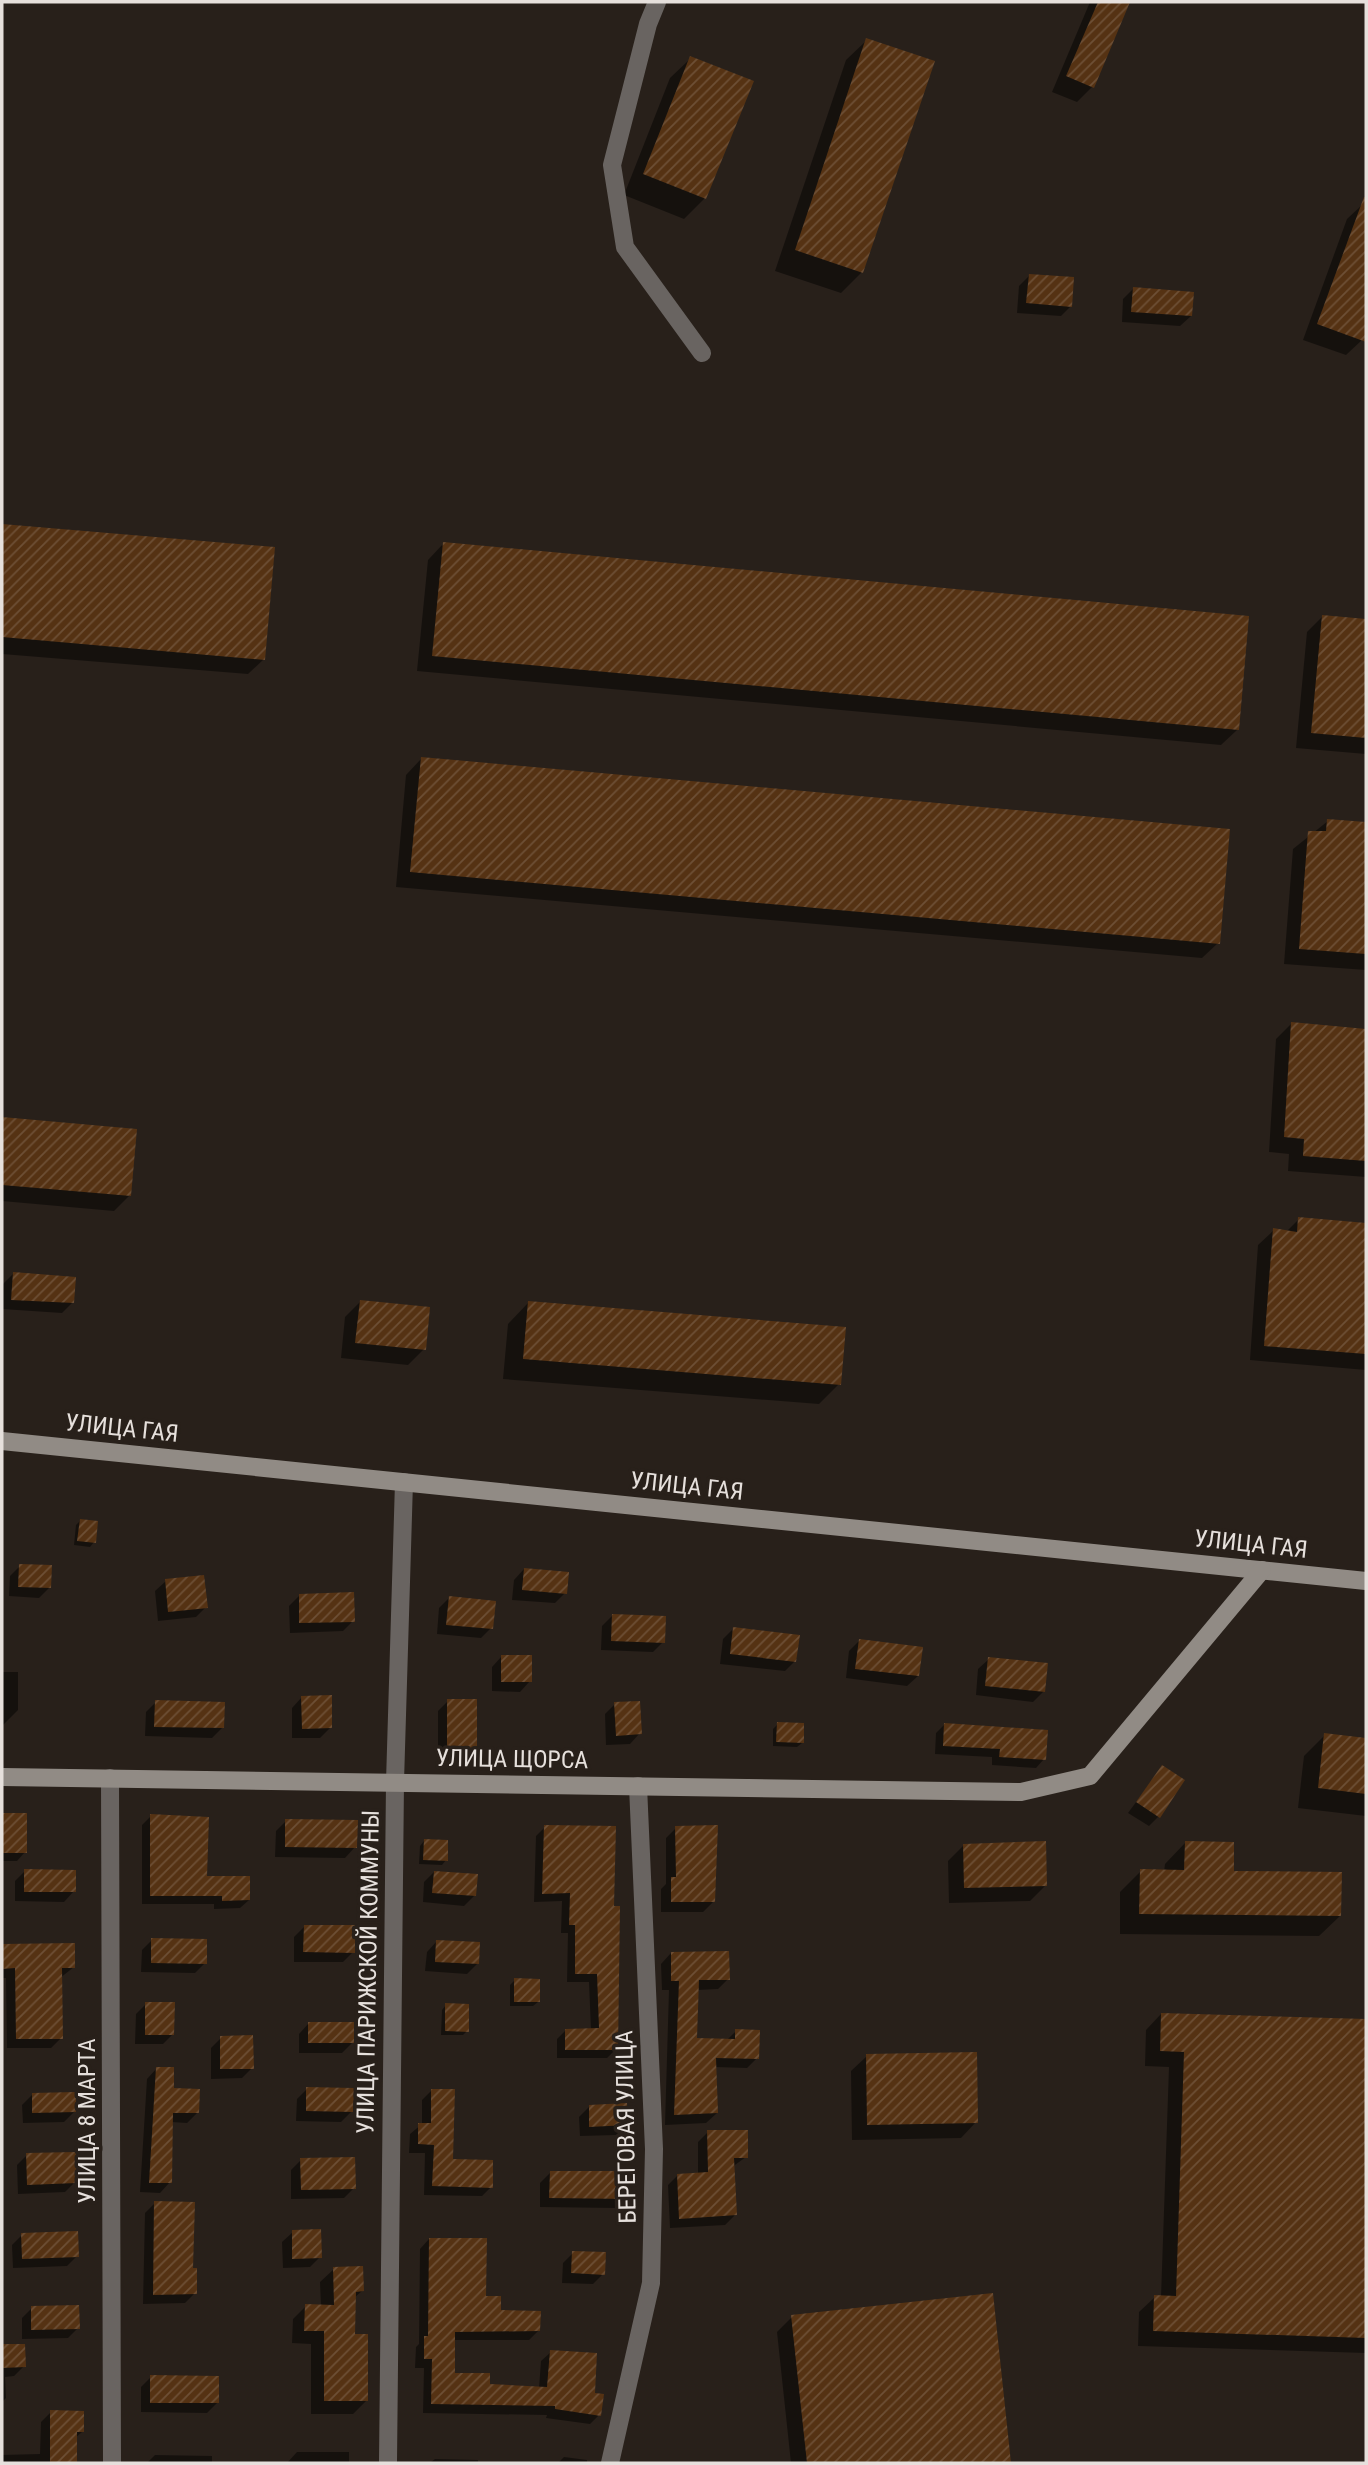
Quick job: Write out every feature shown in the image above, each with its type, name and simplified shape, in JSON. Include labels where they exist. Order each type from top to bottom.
[{"type":"main road","name":"УЛИЦА ГАЯ","points":[[2,1441],[1366,1581]]},
{"type":"main road","name":"УЛИЦА ЩОРСА","points":[[2,1777],[1021,1792],[1090,1776],[1262,1570]]},
{"type":"street","points":[[657,2],[648,24],[612,166],[625,247],[702,353]]},
{"type":"street","name":"УЛИЦА ПАРИЖСКОЙ КОММУНЫ","points":[[388,2463],[395,1782],[404,1482]]},
{"type":"street","name":"УЛИЦА 8 МАРТА","points":[[110,1778],[112,2463]]},
{"type":"street","name":"БЕРЕГОВАЯ УЛИЦА","points":[[610,2463],[651,2283],[654,2149],[638,1786]]},
{"type":"building","points":[[1098,2],[1130,2],[1094,88],[1066,76]]},
{"type":"building","points":[[866,38],[935,61],[863,273],[795,250]]},
{"type":"building","points":[[690,56],[754,81],[706,199],[643,174]]},
{"type":"building","points":[[1366,197],[1366,342],[1317,324]]},
{"type":"building","points":[[1029,274],[1074,277],[1072,307],[1026,303]]},
{"type":"building","points":[[1133,287],[1194,292],[1192,316],[1131,312]]},
{"type":"building","points":[[2,524],[275,547],[265,660],[2,637]]},
{"type":"building","points":[[443,542],[1249,616],[1239,730],[432,656]]},
{"type":"building","points":[[1322,615],[1366,619],[1366,738],[1311,733]]},
{"type":"building","points":[[421,757],[1230,829],[1220,944],[410,872]]},
{"type":"building","points":[[1327,819],[1366,822],[1366,954],[1299,949],[1308,831],[1326,831]]},
{"type":"building","points":[[1291,1022],[1366,1029],[1366,1161],[1303,1156],[1304,1139],[1284,1137]]},
{"type":"building","points":[[2,1117],[137,1129],[131,1196],[2,1185]]},
{"type":"building","points":[[1298,1217],[1366,1223],[1366,1354],[1264,1346],[1273,1228],[1297,1232]]},
{"type":"building","points":[[13,1272],[76,1277],[74,1303],[11,1300]]},
{"type":"building","points":[[360,1300],[430,1307],[426,1350],[355,1343]]},
{"type":"building","points":[[528,1301],[846,1327],[841,1385],[523,1359]]},
{"type":"building","points":[[80,1519],[98,1521],[96,1543],[77,1541]]},
{"type":"building","points":[[19,1564],[52,1565],[51,1588],[18,1587]]},
{"type":"building","points":[[524,1568],[569,1572],[567,1594],[522,1590]]},
{"type":"building","points":[[204,1575],[208,1608],[168,1612],[165,1579]]},
{"type":"building","points":[[354,1592],[355,1622],[299,1623],[299,1594]]},
{"type":"building","points":[[449,1596],[496,1601],[493,1629],[446,1625]]},
{"type":"building","points":[[612,1614],[666,1616],[665,1643],[611,1641]]},
{"type":"building","points":[[733,1627],[800,1635],[796,1662],[730,1654]]},
{"type":"building","points":[[859,1639],[923,1647],[919,1676],[855,1669]]},
{"type":"building","points":[[501,1655],[532,1655],[532,1682],[501,1682]]},
{"type":"building","points":[[988,1657],[1048,1663],[1045,1692],[985,1686]]},
{"type":"building","points":[[332,1695],[332,1728],[302,1729],[301,1696]]},
{"type":"building","points":[[447,1699],[477,1699],[477,1752],[447,1752]]},
{"type":"building","points":[[155,1700],[225,1702],[224,1728],[154,1727]]},
{"type":"building","points":[[640,1701],[642,1734],[616,1736],[614,1702]]},
{"type":"building","points":[[777,1722],[804,1723],[804,1743],[776,1742]]},
{"type":"building","points":[[944,1723],[1048,1730],[1046,1760],[999,1757],[1000,1749],[943,1746]]},
{"type":"building","points":[[1324,1733],[1366,1738],[1366,1794],[1318,1788]]},
{"type":"building","points":[[1162,1765],[1185,1780],[1160,1818],[1136,1802]]},
{"type":"building","points":[[2,1813],[27,1813],[27,1853],[2,1853]]},
{"type":"building","points":[[150,1814],[209,1817],[207,1876],[250,1876],[250,1900],[222,1901],[222,1896],[150,1896]]},
{"type":"building","points":[[285,1819],[358,1820],[357,1848],[285,1847]]},
{"type":"building","points":[[544,1825],[616,1826],[614,1906],[620,1906],[618,2050],[565,2050],[565,2029],[599,2028],[597,1974],[575,1974],[575,1925],[569,1925],[570,1893],[542,1894]]},
{"type":"building","points":[[718,1825],[715,1902],[671,1902],[671,1877],[676,1877],[675,1826]]},
{"type":"building","points":[[424,1839],[448,1840],[448,1861],[423,1860]]},
{"type":"building","points":[[1046,1841],[1047,1886],[964,1888],[963,1844]]},
{"type":"building","points":[[1185,1841],[1234,1842],[1234,1871],[1342,1872],[1341,1916],[1139,1914],[1140,1869],[1184,1870]]},
{"type":"building","points":[[24,1869],[76,1870],[76,1892],[24,1892]]},
{"type":"building","points":[[434,1871],[478,1874],[476,1896],[432,1893]]},
{"type":"building","points":[[304,1925],[355,1925],[355,1953],[303,1952]]},
{"type":"building","points":[[151,1938],[207,1939],[207,1964],[151,1963]]},
{"type":"building","points":[[436,1940],[480,1942],[479,1964],[435,1962]]},
{"type":"building","points":[[75,1943],[75,1968],[62,1968],[63,2039],[16,2039],[15,1968],[2,1969],[2,1944]]},
{"type":"building","points":[[729,1951],[730,1980],[699,1980],[697,2038],[735,2039],[735,2029],[760,2030],[759,2059],[716,2058],[718,2113],[674,2115],[679,1981],[671,1981],[671,1952]]},
{"type":"building","points":[[514,1978],[540,1979],[540,2002],[514,2002]]},
{"type":"building","points":[[145,2002],[175,2002],[174,2035],[145,2035]]},
{"type":"building","points":[[445,2003],[469,2004],[469,2032],[445,2031]]},
{"type":"building","points":[[1161,2013],[1366,2019],[1366,2338],[1153,2331],[1154,2295],[1176,2296],[1184,2052],[1160,2051]]},
{"type":"building","points":[[308,2022],[354,2022],[354,2043],[308,2043]]},
{"type":"building","points":[[253,2035],[254,2069],[220,2069],[220,2036]]},
{"type":"building","points":[[977,2052],[978,2123],[867,2125],[866,2054]]},
{"type":"building","points":[[156,2067],[174,2067],[174,2088],[200,2089],[199,2113],[173,2113],[172,2183],[149,2183]]},
{"type":"building","points":[[306,2087],[354,2088],[353,2112],[306,2111]]},
{"type":"building","points":[[431,2089],[455,2089],[453,2159],[493,2160],[493,2188],[432,2186],[434,2145],[418,2144],[418,2123],[431,2123]]},
{"type":"building","points":[[76,2092],[76,2112],[32,2113],[32,2093]]},
{"type":"building","points":[[627,2103],[628,2125],[589,2127],[589,2105]]},
{"type":"building","points":[[707,2130],[748,2130],[748,2158],[734,2158],[737,2215],[679,2219],[677,2174],[708,2172]]},
{"type":"building","points":[[76,2152],[77,2183],[27,2185],[26,2153]]},
{"type":"building","points":[[355,2157],[356,2189],[301,2190],[300,2158]]},
{"type":"building","points":[[550,2171],[629,2171],[629,2199],[549,2198]]},
{"type":"building","points":[[154,2201],[195,2202],[193,2268],[197,2268],[197,2294],[153,2295]]},
{"type":"building","points":[[321,2229],[322,2258],[292,2259],[292,2230]]},
{"type":"building","points":[[78,2231],[79,2257],[22,2259],[21,2233]]},
{"type":"building","points":[[429,2238],[487,2238],[486,2296],[501,2296],[501,2310],[541,2311],[540,2331],[455,2332],[455,2373],[490,2373],[490,2384],[547,2387],[550,2350],[597,2353],[595,2393],[604,2394],[601,2416],[555,2409],[555,2406],[431,2404],[432,2359],[424,2359],[424,2336],[428,2336]]},
{"type":"building","points":[[572,2251],[606,2252],[605,2275],[571,2273]]},
{"type":"building","points":[[363,2266],[364,2291],[356,2292],[355,2334],[368,2334],[368,2401],[324,2401],[324,2331],[304,2331],[305,2304],[334,2305],[333,2267]]},
{"type":"building","points":[[993,2293],[1011,2463],[807,2463],[791,2315]]},
{"type":"building","points":[[79,2305],[80,2329],[31,2330],[31,2306]]},
{"type":"building","points":[[2,2344],[25,2344],[26,2367],[2,2368]]},
{"type":"building","points":[[150,2375],[219,2376],[219,2403],[150,2403]]},
{"type":"building","points":[[50,2410],[84,2411],[84,2432],[77,2432],[77,2463],[50,2463]]}]
